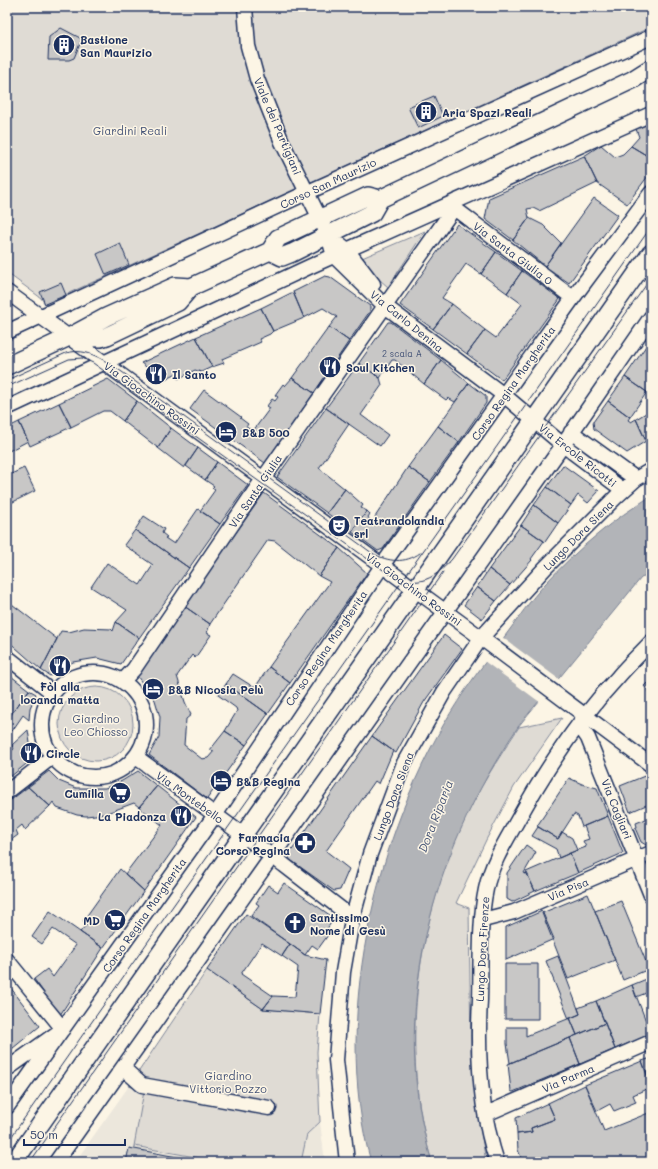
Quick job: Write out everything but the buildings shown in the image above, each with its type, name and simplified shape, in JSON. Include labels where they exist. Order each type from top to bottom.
[{"type":"main road","points":[[270,251],[282,257],[328,235],[372,213],[380,199],[632,80],[651,68]]},
{"type":"main road","points":[[632,80],[651,76]]},
{"type":"main road","points":[[7,366],[70,337],[100,320],[174,286],[191,287],[270,251],[278,238],[368,196],[380,199]]},
{"type":"main road","points":[[14,1162],[244,836],[651,253]]},
{"type":"street","name":"Viale dei Partigiani","points":[[244,8],[248,46],[257,79],[282,142],[328,235]]},
{"type":"street","name":"Corso San Maurizio","points":[[7,332],[306,193],[651,37]]},
{"type":"street","points":[[7,408],[347,250],[455,205],[651,114]]},
{"type":"street","name":"Corso Regina Margherita","points":[[7,1107],[215,816],[382,565],[505,396],[573,298],[651,193]]},
{"type":"street","name":"Via Santa Giulia 0","points":[[455,205],[573,298]]},
{"type":"street","name":"Via Santa Giulia","points":[[123,682],[134,669],[263,479],[455,205]]},
{"type":"street","name":"Via Carlo Denina","points":[[328,235],[347,250],[387,303]]},
{"type":"street","name":"Via Carlo Denina","points":[[328,235],[334,256],[387,303],[534,420]]},
{"type":"street","name":"Via Gioachino Rossini","points":[[7,292],[70,337],[102,363],[486,642],[574,708],[582,721]]},
{"type":"street","points":[[56,1162],[444,611],[563,445],[651,317]]},
{"type":"street","name":"Via Ercole Ricotti","points":[[534,420],[563,445],[624,490]]},
{"type":"street","name":"Via Ercole Ricotti","points":[[571,432],[636,478]]},
{"type":"street","name":"Lungo Dora Siena","points":[[347,1162],[336,1060],[343,972],[352,920],[370,854],[404,762],[444,692],[486,642],[544,568],[636,478],[651,470]]},
{"type":"street","name":"Lungo Dora Firenze","points":[[497,1162],[486,1114],[478,1029],[482,920],[486,890],[498,856],[532,794],[582,721],[617,678],[651,642]]},
{"type":"street","points":[[7,657],[53,693]]},
{"type":"street","points":[[98,673],[112,676],[123,682],[140,699],[146,717],[146,731],[143,745],[136,757],[125,768],[111,775],[96,778],[80,776],[66,769],[52,757],[43,736],[42,723],[44,710],[53,693],[70,679],[84,674],[98,673]]},
{"type":"street","points":[[582,721],[651,766]]},
{"type":"street","name":"Via Cagliari","points":[[582,721],[651,895]]},
{"type":"street","points":[[7,792],[52,757]]},
{"type":"street","name":"Via Montebello","points":[[136,757],[215,816],[272,856],[341,909],[352,920]]},
{"type":"street","name":"Via Pisa","points":[[482,920],[514,912],[651,853]]},
{"type":"street","points":[[7,960],[63,1029],[7,1069]]},
{"type":"street","name":"Via Parma","points":[[486,1114],[651,1042]]},
{"type":"street","points":[[123,1068],[142,1085],[269,1108]]},
{"type":"shaded area","points":[[129,1086],[145,1091],[135,1146],[223,1162],[75,1162]]},
{"type":"shaded area","points":[[320,1122],[325,1162],[301,1162],[307,1134]]},
{"type":"green space","name":"Giardini Reali","points":[[7,7],[651,7],[651,27],[45,304],[41,298],[7,273]]},
{"type":"green space","points":[[425,231],[388,287],[371,272],[362,258]]},
{"type":"green space","name":"Giardino Leo Chiosso","points":[[96,687],[117,693],[127,703],[133,724],[127,745],[117,755],[96,761],[75,755],[65,745],[59,724],[65,703],[75,693]]},
{"type":"green space","points":[[562,718],[514,787],[486,840],[456,903],[469,908],[471,1052],[479,1120],[486,1162],[432,1162],[422,1120],[416,1078],[415,1035],[417,992],[423,949],[445,866],[467,813],[519,727]]},
{"type":"green space","name":"Giardino Vittorio Pozzo","points":[[207,970],[263,1009],[320,1014],[317,1052],[320,1122],[307,1134],[301,1162],[223,1162],[134,1146],[144,1091],[129,1086]]},
{"type":"water","name":"Dora Riparia","points":[[651,496],[651,574],[641,578],[518,727],[488,776],[462,827],[441,881],[426,936],[417,992],[414,1049],[419,1106],[432,1162],[371,1162],[359,1104],[356,1043],[360,980],[370,917],[387,855],[409,795],[436,739],[466,689],[534,596],[570,558],[584,546],[610,524]]},
{"type":"pier","points":[[502,637],[560,680],[541,703],[484,661]]},
{"type":"tram line","points":[[7,1143],[651,227]]},
{"type":"tram line","points":[[7,387],[69,359],[82,358],[93,363],[386,572],[405,580],[422,580],[430,578],[445,567],[452,559],[651,278]]},
{"type":"tram line","points":[[7,380],[66,353],[89,353],[122,372],[372,553],[390,560],[408,559],[420,553]]},
{"type":"tram line","points":[[30,1162],[443,572]]},
{"type":"place","name":"Bastione San Maurizio","points":[[64,45]]},
{"type":"place","name":"Aria Spazi Reali","points":[[426,112]]},
{"type":"place","name":"Soul Kitchen","points":[[330,367]]},
{"type":"place","name":"Il Santo","points":[[156,374]]},
{"type":"place","name":"B&B 500","points":[[226,432]]},
{"type":"place","name":"Teatrandolandia srl","points":[[339,526]]},
{"type":"place","name":"Fòl alla locanda matta","points":[[60,666]]},
{"type":"place","name":"B&B Nicosia Pelù","points":[[153,689]]},
{"type":"place","name":"Circle","points":[[31,753]]},
{"type":"place","name":"B&B Regina","points":[[221,781]]},
{"type":"place","name":"Cumilla","points":[[120,793]]},
{"type":"place","name":"La Piadonza","points":[[181,816]]},
{"type":"place","name":"Farmacia Corso Regina","points":[[305,843]]},
{"type":"place","name":"MD","points":[[115,920]]},
{"type":"place","name":"Santissimo Nome di Gesù","points":[[295,923]]}]
